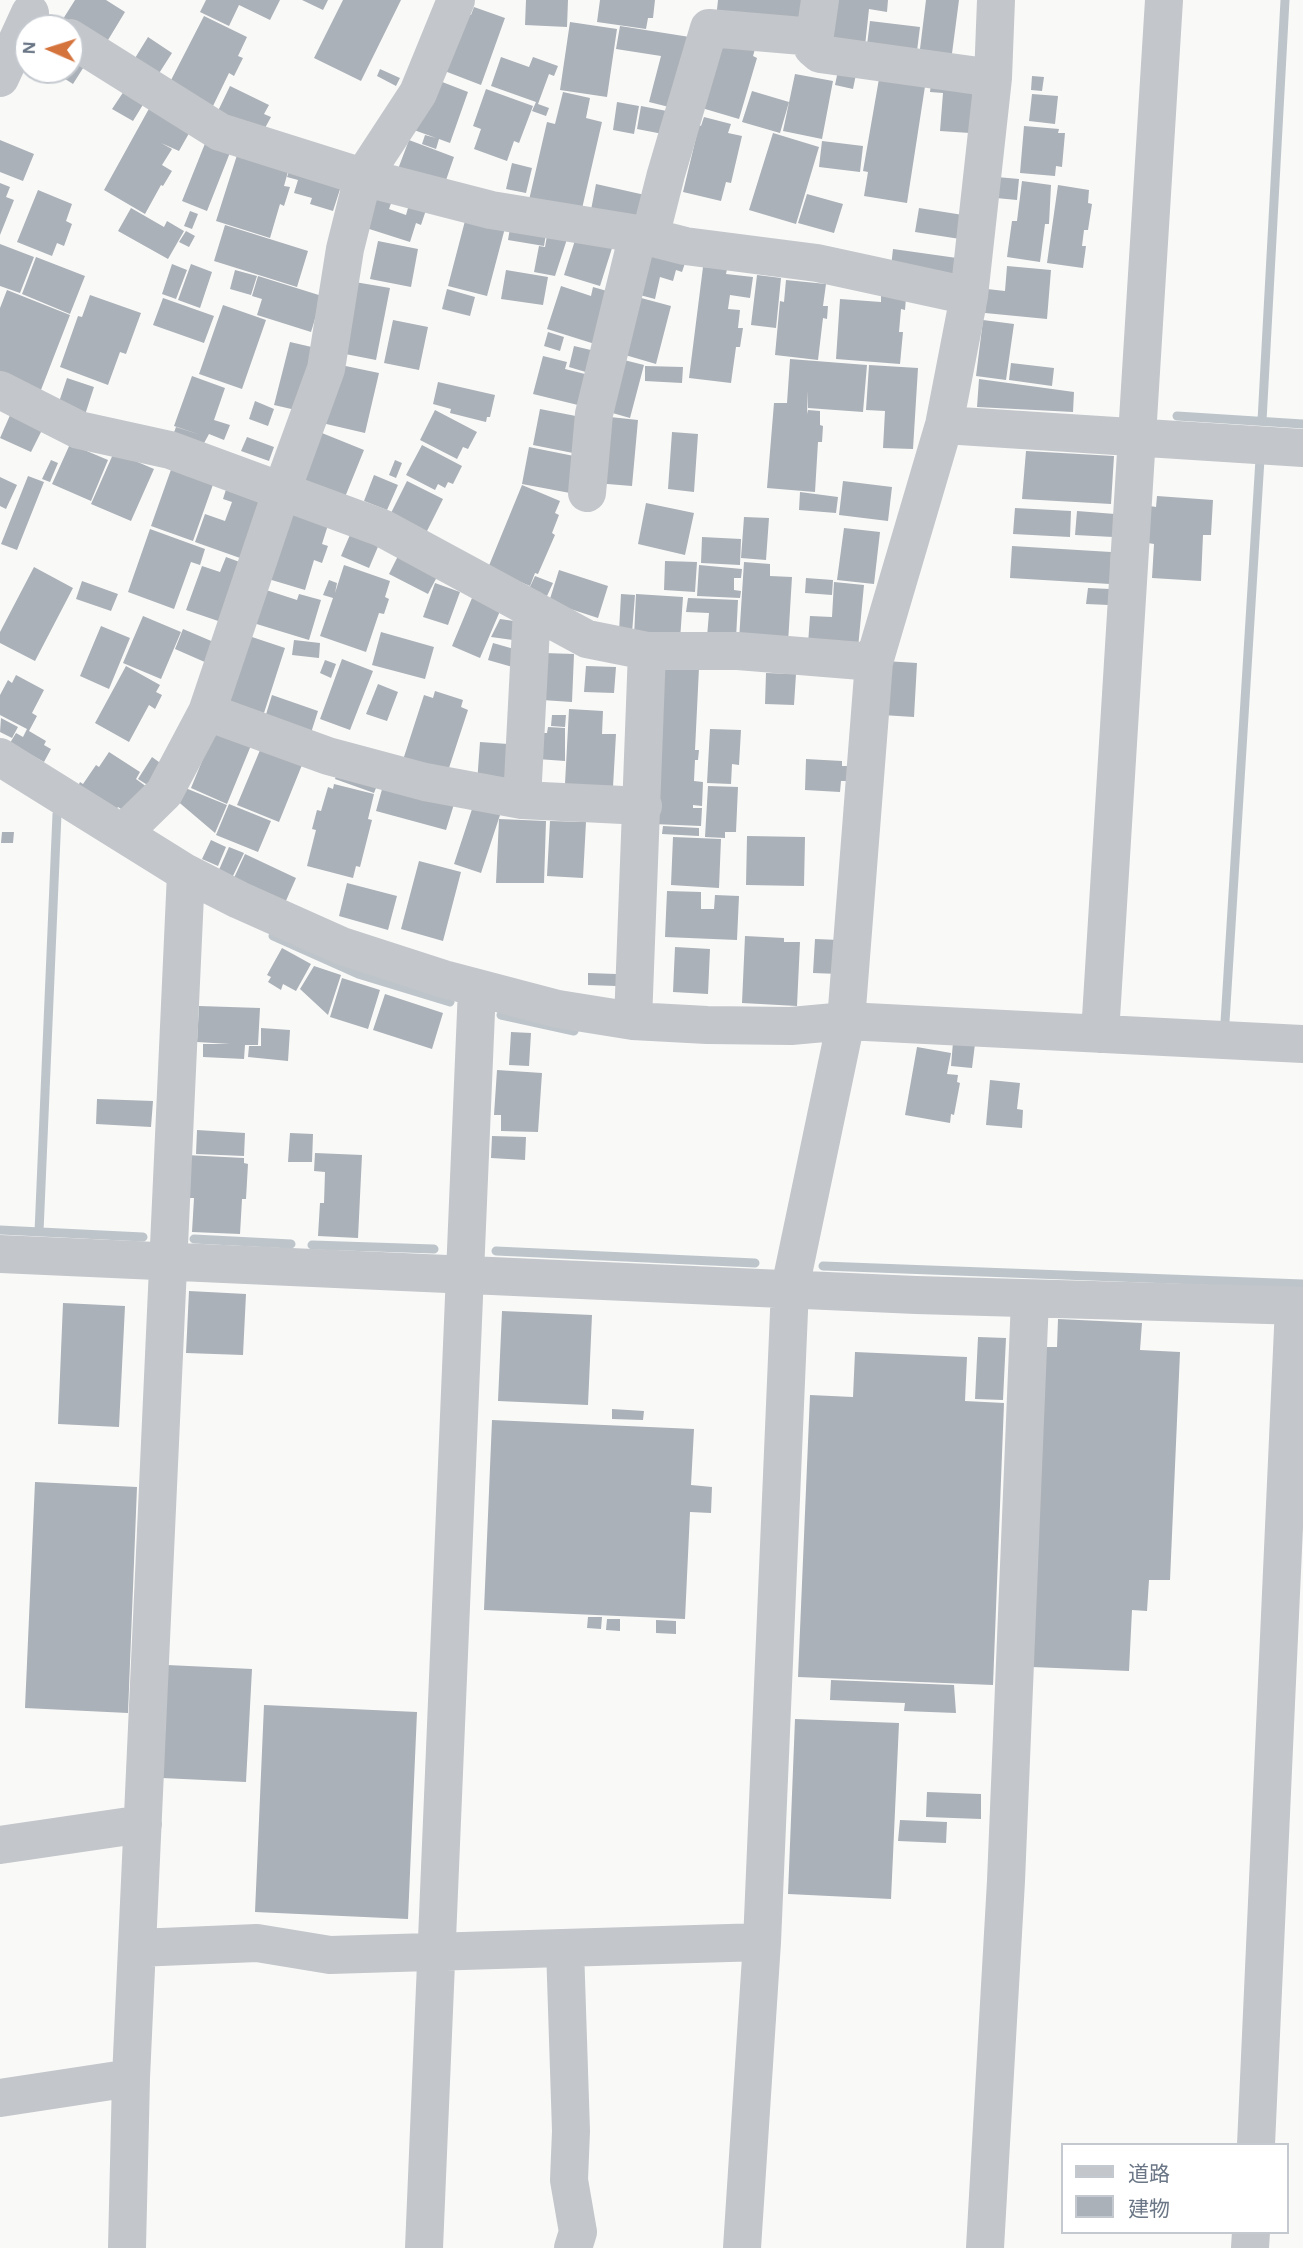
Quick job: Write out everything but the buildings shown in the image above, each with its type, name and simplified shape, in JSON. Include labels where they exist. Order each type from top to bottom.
[{"type":"street","points":[[123,833],[164,793],[207,712],[326,369],[345,249],[363,177],[418,93],[456,0]]},
{"type":"street","points":[[820,0],[813,48],[820,54],[993,78]]},
{"type":"street","points":[[742,2248],[762,1942],[790,1288],[846,1021],[874,662],[944,425],[969,296],[993,78],[996,0]]},
{"type":"street","points":[[1100,1034],[1164,0]]},
{"type":"street","points":[[587,494],[594,414],[644,235],[666,174],[709,28],[814,37]]},
{"type":"street","points":[[84,47],[220,132],[363,177],[491,210],[644,235],[685,246],[817,263],[969,296]]},
{"type":"street","points":[[0,78],[14,49]]},
{"type":"street","points":[[0,390],[79,430],[170,450],[382,528],[587,639],[647,651],[738,651],[874,662]]},
{"type":"street","points":[[944,425],[1303,448]]},
{"type":"street","points":[[522,800],[533,609]]},
{"type":"street","points":[[634,1021],[647,651]]},
{"type":"street","points":[[207,712],[328,756],[425,782],[522,800],[643,806]]},
{"type":"street","points":[[0,757],[186,873],[239,900],[342,946],[477,988],[558,1009],[634,1021],[791,1026],[846,1021],[1303,1044]]},
{"type":"street","points":[[127,2248],[131,2078],[186,873]]},
{"type":"street","points":[[424,2248],[477,988]]},
{"type":"street","points":[[0,1254],[1030,1299],[1299,1306],[1256,2143]]},
{"type":"street","points":[[985,2248],[1007,1856],[1030,1299]]},
{"type":"street","points":[[0,1845],[143,1824]]},
{"type":"street","points":[[137,1948],[257,1942],[330,1955],[762,1942]]},
{"type":"street","points":[[565,1948],[571,2131],[569,2180],[578,2232],[573,2248]]},
{"type":"street","points":[[0,2098],[131,2078]]},
{"type":"waterway","points":[[1262,421],[1285,0]]},
{"type":"waterway","points":[[1177,416],[1303,424]]},
{"type":"waterway","points":[[1225,1022],[1260,459]]},
{"type":"waterway","points":[[39,1232],[57,814]]},
{"type":"waterway","points":[[273,936],[358,974],[450,1002]]},
{"type":"waterway","points":[[501,1015],[574,1031]]},
{"type":"waterway","points":[[0,1230],[143,1237]]},
{"type":"waterway","points":[[194,1239],[291,1244]]},
{"type":"waterway","points":[[312,1245],[434,1249]]},
{"type":"waterway","points":[[496,1251],[755,1263]]},
{"type":"waterway","points":[[823,1266],[1303,1284]]}]
